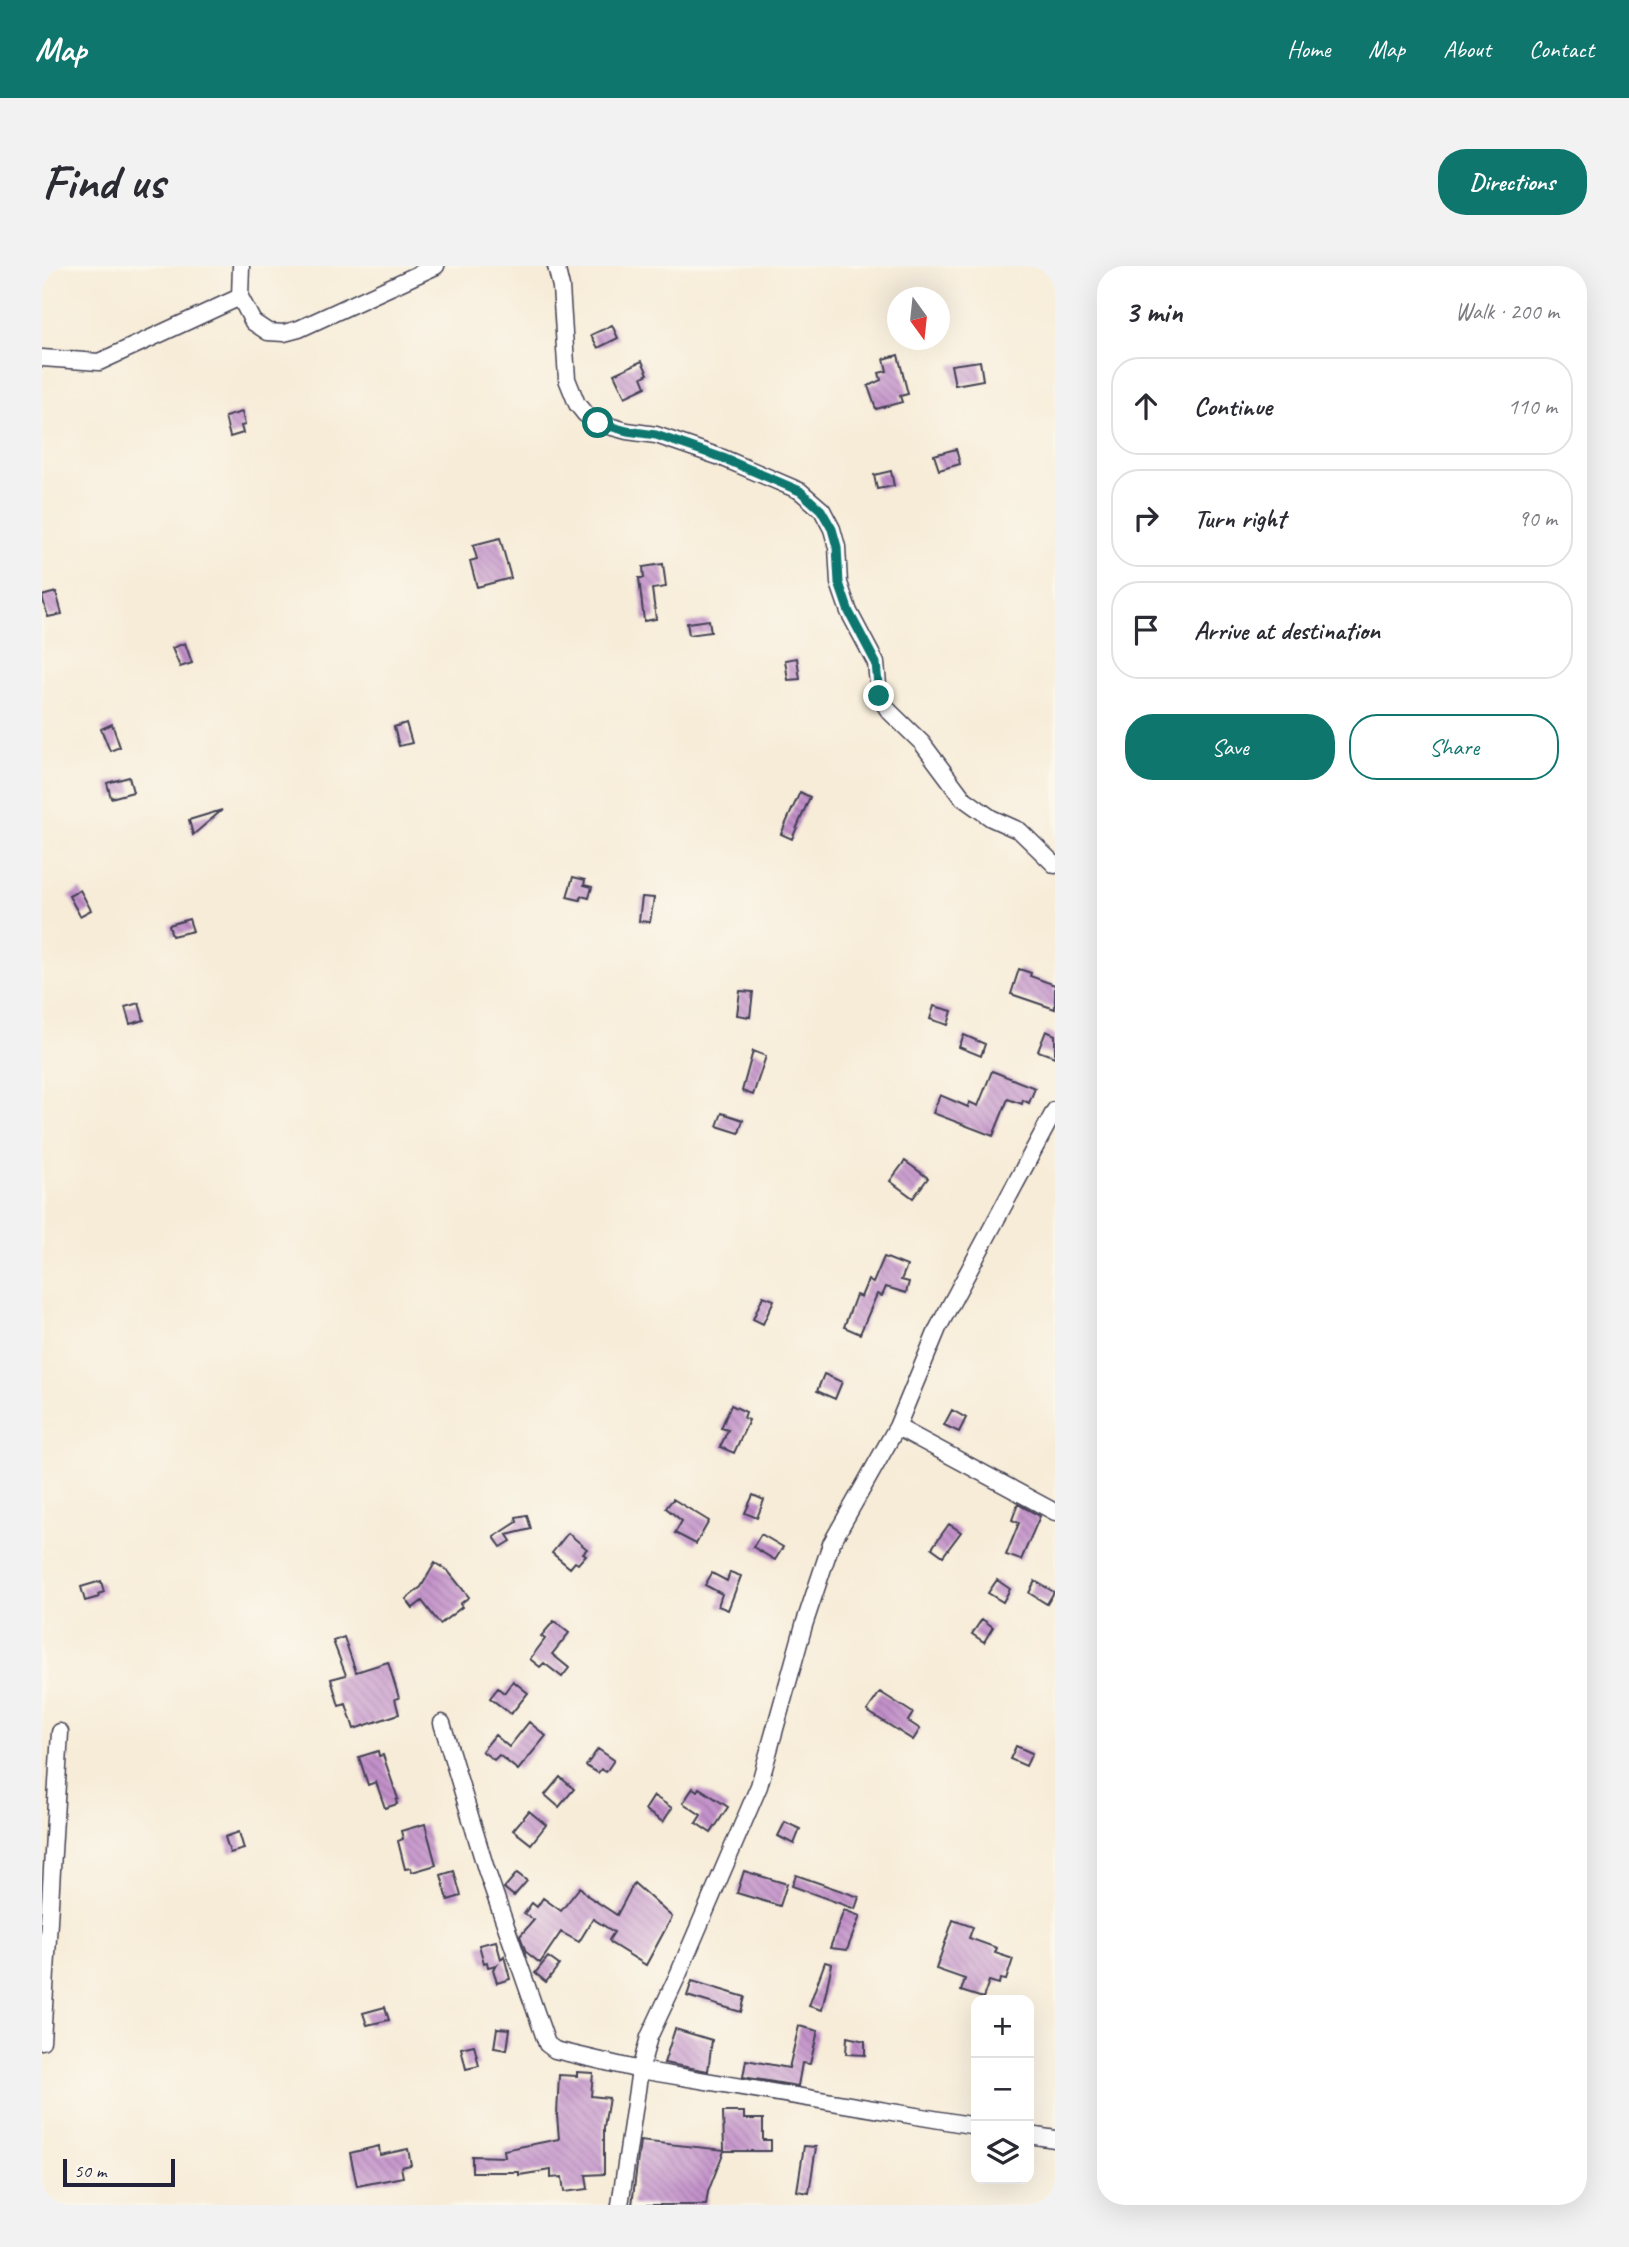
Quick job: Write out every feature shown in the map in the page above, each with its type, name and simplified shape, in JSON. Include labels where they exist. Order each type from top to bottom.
[{"type":"street","points":[[241,266],[240,297],[253,322],[268,332],[284,333],[299,329],[436,266]]},
{"type":"street","points":[[556,266],[561,287],[568,379],[577,404],[584,414],[598,423],[656,435],[723,458],[800,491],[821,510],[832,529],[837,547],[839,583],[849,612],[876,663],[879,696],[889,711],[922,743],[963,799],[991,818],[1020,831],[1055,865]]},
{"type":"street","points":[[42,358],[99,362],[240,297]]},
{"type":"street","points":[[620,2205],[640,2070],[658,2014],[678,1975],[759,1786],[804,1625],[831,1545],[897,1427],[938,1328],[1055,1110]]},
{"type":"street","points":[[897,1427],[1055,1512]]},
{"type":"street","points":[[442,1723],[486,1869],[540,2031],[547,2044],[555,2050],[640,2070],[971,2125]]},
{"type":"street","points":[[42,2041],[60,1732]]},
{"type":"street","points":[[1034,2136],[1055,2139]]},
{"type":"building","points":[[612,325],[618,338],[598,348],[591,335]]},
{"type":"building","points":[[898,355],[908,394],[900,396],[902,402],[876,409],[868,386],[881,380],[879,373],[887,371],[884,359]]},
{"type":"building","points":[[642,361],[648,374],[642,377],[646,387],[625,397],[614,374]]},
{"type":"building","points":[[980,361],[983,380],[955,385],[951,365]]},
{"type":"building","points":[[242,412],[245,425],[241,426],[243,433],[230,437],[225,417]]},
{"type":"building","points":[[956,449],[960,464],[939,470],[934,455]]},
{"type":"building","points":[[891,471],[894,486],[877,489],[874,475]]},
{"type":"building","points":[[500,538],[511,578],[477,587],[470,561],[477,559],[473,545]]},
{"type":"building","points":[[663,564],[666,587],[652,589],[656,619],[644,621],[639,578],[644,578],[643,567]]},
{"type":"building","points":[[56,592],[62,614],[48,617],[42,596]]},
{"type":"building","points":[[709,620],[711,632],[689,635],[687,623]]},
{"type":"building","points":[[185,643],[192,663],[180,667],[172,648]]},
{"type":"building","points":[[797,658],[800,679],[788,680],[785,660]]},
{"type":"building","points":[[406,723],[412,743],[399,746],[394,727]]},
{"type":"building","points":[[112,724],[120,747],[110,751],[101,729]]},
{"type":"building","points":[[129,777],[133,792],[111,798],[107,783]]},
{"type":"building","points":[[800,792],[810,797],[792,839],[781,834]]},
{"type":"building","points":[[222,810],[193,835],[189,820]]},
{"type":"building","points":[[573,877],[585,880],[584,885],[592,887],[589,898],[581,896],[580,900],[567,897]]},
{"type":"building","points":[[80,890],[91,910],[80,916],[69,896]]},
{"type":"building","points":[[642,897],[654,898],[650,922],[639,921]]},
{"type":"building","points":[[189,919],[193,931],[172,936],[169,925]]},
{"type":"building","points":[[1019,969],[1055,985],[1055,1009],[1011,994]]},
{"type":"building","points":[[740,991],[753,992],[750,1017],[737,1015]]},
{"type":"building","points":[[139,1003],[144,1020],[130,1024],[125,1007]]},
{"type":"building","points":[[934,1006],[952,1011],[948,1025],[930,1019]]},
{"type":"building","points":[[1046,1031],[1055,1035],[1055,1057],[1038,1051]]},
{"type":"building","points":[[964,1035],[985,1044],[981,1056],[959,1047]]},
{"type":"building","points":[[753,1051],[766,1056],[753,1095],[742,1091]]},
{"type":"building","points":[[992,1071],[1035,1088],[1029,1103],[1023,1100],[1022,1104],[1008,1099],[993,1136],[933,1113],[940,1095],[968,1107],[969,1102],[978,1106]]},
{"type":"building","points":[[722,1113],[743,1120],[739,1133],[717,1126]]},
{"type":"building","points":[[905,1161],[928,1178],[913,1198],[890,1181]]},
{"type":"building","points":[[884,1257],[907,1266],[901,1280],[909,1282],[906,1293],[886,1287],[882,1296],[877,1294],[860,1334],[844,1327],[856,1295],[861,1297],[868,1280],[873,1283]]},
{"type":"building","points":[[763,1296],[774,1300],[763,1324],[753,1319]]},
{"type":"building","points":[[824,1374],[842,1382],[835,1399],[817,1391]]},
{"type":"building","points":[[731,1405],[746,1412],[744,1418],[749,1420],[734,1453],[720,1447],[728,1430],[721,1428]]},
{"type":"building","points":[[952,1410],[966,1418],[959,1432],[944,1425]]},
{"type":"building","points":[[753,1495],[764,1500],[757,1518],[745,1513]]},
{"type":"building","points":[[673,1499],[709,1521],[696,1544],[675,1533],[682,1521],[666,1508]]},
{"type":"building","points":[[1018,1504],[1040,1516],[1021,1560],[1006,1555],[1019,1523],[1012,1520]]},
{"type":"building","points":[[527,1515],[531,1529],[507,1535],[511,1541],[501,1547],[494,1537],[517,1522],[516,1517]]},
{"type":"building","points":[[949,1524],[961,1532],[943,1556],[932,1548]]},
{"type":"building","points":[[568,1533],[587,1549],[583,1553],[586,1555],[578,1564],[575,1562],[570,1568],[552,1553]]},
{"type":"building","points":[[761,1534],[783,1547],[775,1560],[753,1547]]},
{"type":"building","points":[[435,1563],[448,1571],[469,1597],[460,1604],[462,1607],[440,1624],[422,1601],[413,1608],[406,1599],[421,1587]]},
{"type":"building","points":[[730,1572],[741,1576],[728,1610],[718,1606],[722,1594],[705,1585],[712,1573],[727,1581]]},
{"type":"building","points":[[997,1580],[1010,1589],[1003,1602],[988,1593]]},
{"type":"building","points":[[101,1581],[104,1592],[98,1594],[99,1597],[85,1601],[81,1587]]},
{"type":"building","points":[[1035,1581],[1054,1592],[1047,1604],[1029,1593]]},
{"type":"building","points":[[982,1619],[993,1627],[984,1642],[972,1634]]},
{"type":"building","points":[[554,1621],[569,1633],[552,1654],[569,1668],[562,1677],[544,1663],[540,1667],[530,1659],[545,1639],[541,1636]]},
{"type":"building","points":[[344,1637],[356,1672],[388,1662],[399,1698],[395,1699],[399,1714],[354,1729],[346,1704],[339,1706],[331,1679],[346,1675],[333,1641]]},
{"type":"building","points":[[513,1681],[528,1693],[511,1714],[490,1698],[498,1688],[504,1693]]},
{"type":"building","points":[[880,1692],[913,1713],[908,1721],[920,1729],[913,1740],[867,1711]]},
{"type":"building","points":[[529,1722],[546,1736],[518,1770],[499,1755],[494,1760],[482,1751],[495,1735],[509,1747]]},
{"type":"building","points":[[1016,1746],[1032,1753],[1026,1766],[1010,1759]]},
{"type":"building","points":[[598,1749],[614,1760],[606,1772],[601,1769],[598,1773],[586,1766]]},
{"type":"building","points":[[378,1751],[379,1756],[383,1755],[398,1799],[397,1804],[385,1808],[376,1782],[368,1785],[359,1757]]},
{"type":"building","points":[[560,1777],[574,1789],[559,1807],[545,1795]]},
{"type":"building","points":[[693,1788],[697,1791],[699,1788],[728,1807],[711,1833],[696,1823],[701,1815],[683,1803]]},
{"type":"building","points":[[654,1796],[672,1808],[663,1822],[645,1810]]},
{"type":"building","points":[[529,1811],[546,1825],[531,1844],[513,1830]]},
{"type":"building","points":[[785,1822],[800,1829],[794,1844],[778,1836]]},
{"type":"building","points":[[425,1824],[436,1865],[412,1872],[411,1868],[405,1869],[398,1841],[403,1839],[401,1831]]},
{"type":"building","points":[[239,1832],[244,1849],[230,1853],[225,1837]]},
{"type":"building","points":[[454,1871],[461,1896],[448,1900],[441,1875]]},
{"type":"building","points":[[744,1871],[787,1884],[780,1906],[737,1893]]},
{"type":"building","points":[[517,1873],[527,1881],[514,1896],[504,1888]]},
{"type":"building","points":[[796,1875],[859,1897],[855,1909],[792,1886]]},
{"type":"building","points":[[634,1883],[672,1917],[646,1965],[612,1944],[609,1940],[614,1932],[593,1919],[579,1942],[561,1932],[540,1963],[526,1952],[520,1936],[534,1920],[524,1914],[532,1903],[537,1907],[543,1898],[561,1911],[580,1887],[588,1896],[617,1915]]},
{"type":"building","points":[[844,1910],[860,1916],[847,1950],[830,1948]]},
{"type":"building","points":[[953,1920],[973,1927],[969,1938],[997,1948],[995,1953],[1013,1959],[1006,1980],[1000,1979],[999,1984],[989,1981],[984,1995],[961,1991],[965,1979],[936,1969]]},
{"type":"building","points":[[496,1941],[501,1959],[504,1956],[510,1979],[497,1983],[493,1969],[497,1965],[488,1967],[487,1962],[484,1963],[479,1945]]},
{"type":"building","points":[[548,1957],[559,1965],[546,1982],[535,1973]]},
{"type":"building","points":[[825,1962],[832,1964],[822,2010],[809,2006]]},
{"type":"building","points":[[692,1981],[745,1997],[741,2012],[687,1996]]},
{"type":"building","points":[[385,2007],[389,2020],[367,2025],[363,2013]]},
{"type":"building","points":[[799,2026],[818,2031],[810,2064],[802,2063],[798,2086],[743,2077],[746,2060],[789,2068]]},
{"type":"building","points":[[497,2028],[510,2029],[507,2050],[494,2048]]},
{"type":"building","points":[[675,2029],[712,2040],[708,2071],[664,2063]]},
{"type":"building","points":[[847,2037],[865,2041],[865,2055],[846,2054]]},
{"type":"building","points":[[474,2045],[479,2066],[466,2069],[461,2048]]},
{"type":"building","points":[[577,2072],[593,2073],[591,2096],[609,2098],[604,2127],[604,2174],[586,2175],[588,2189],[564,2192],[562,2177],[551,2178],[551,2170],[519,2175],[519,2172],[472,2172],[472,2156],[505,2157],[504,2150],[559,2139],[559,2075],[577,2076]]},
{"type":"building","points":[[723,2112],[744,2112],[744,2119],[763,2119],[763,2140],[771,2140],[771,2151],[724,2151],[708,2192],[706,2205],[632,2205],[640,2141],[724,2150]]},
{"type":"building","points":[[379,2146],[380,2155],[408,2149],[411,2165],[401,2167],[403,2177],[357,2186],[350,2153]]},
{"type":"building","points":[[804,2146],[816,2147],[809,2193],[797,2191]]},
{"type":"route","points":[[598,423],[656,435],[723,458],[800,491],[821,510],[832,529],[837,547],[839,583],[849,612],[876,663],[879,696]]}]
